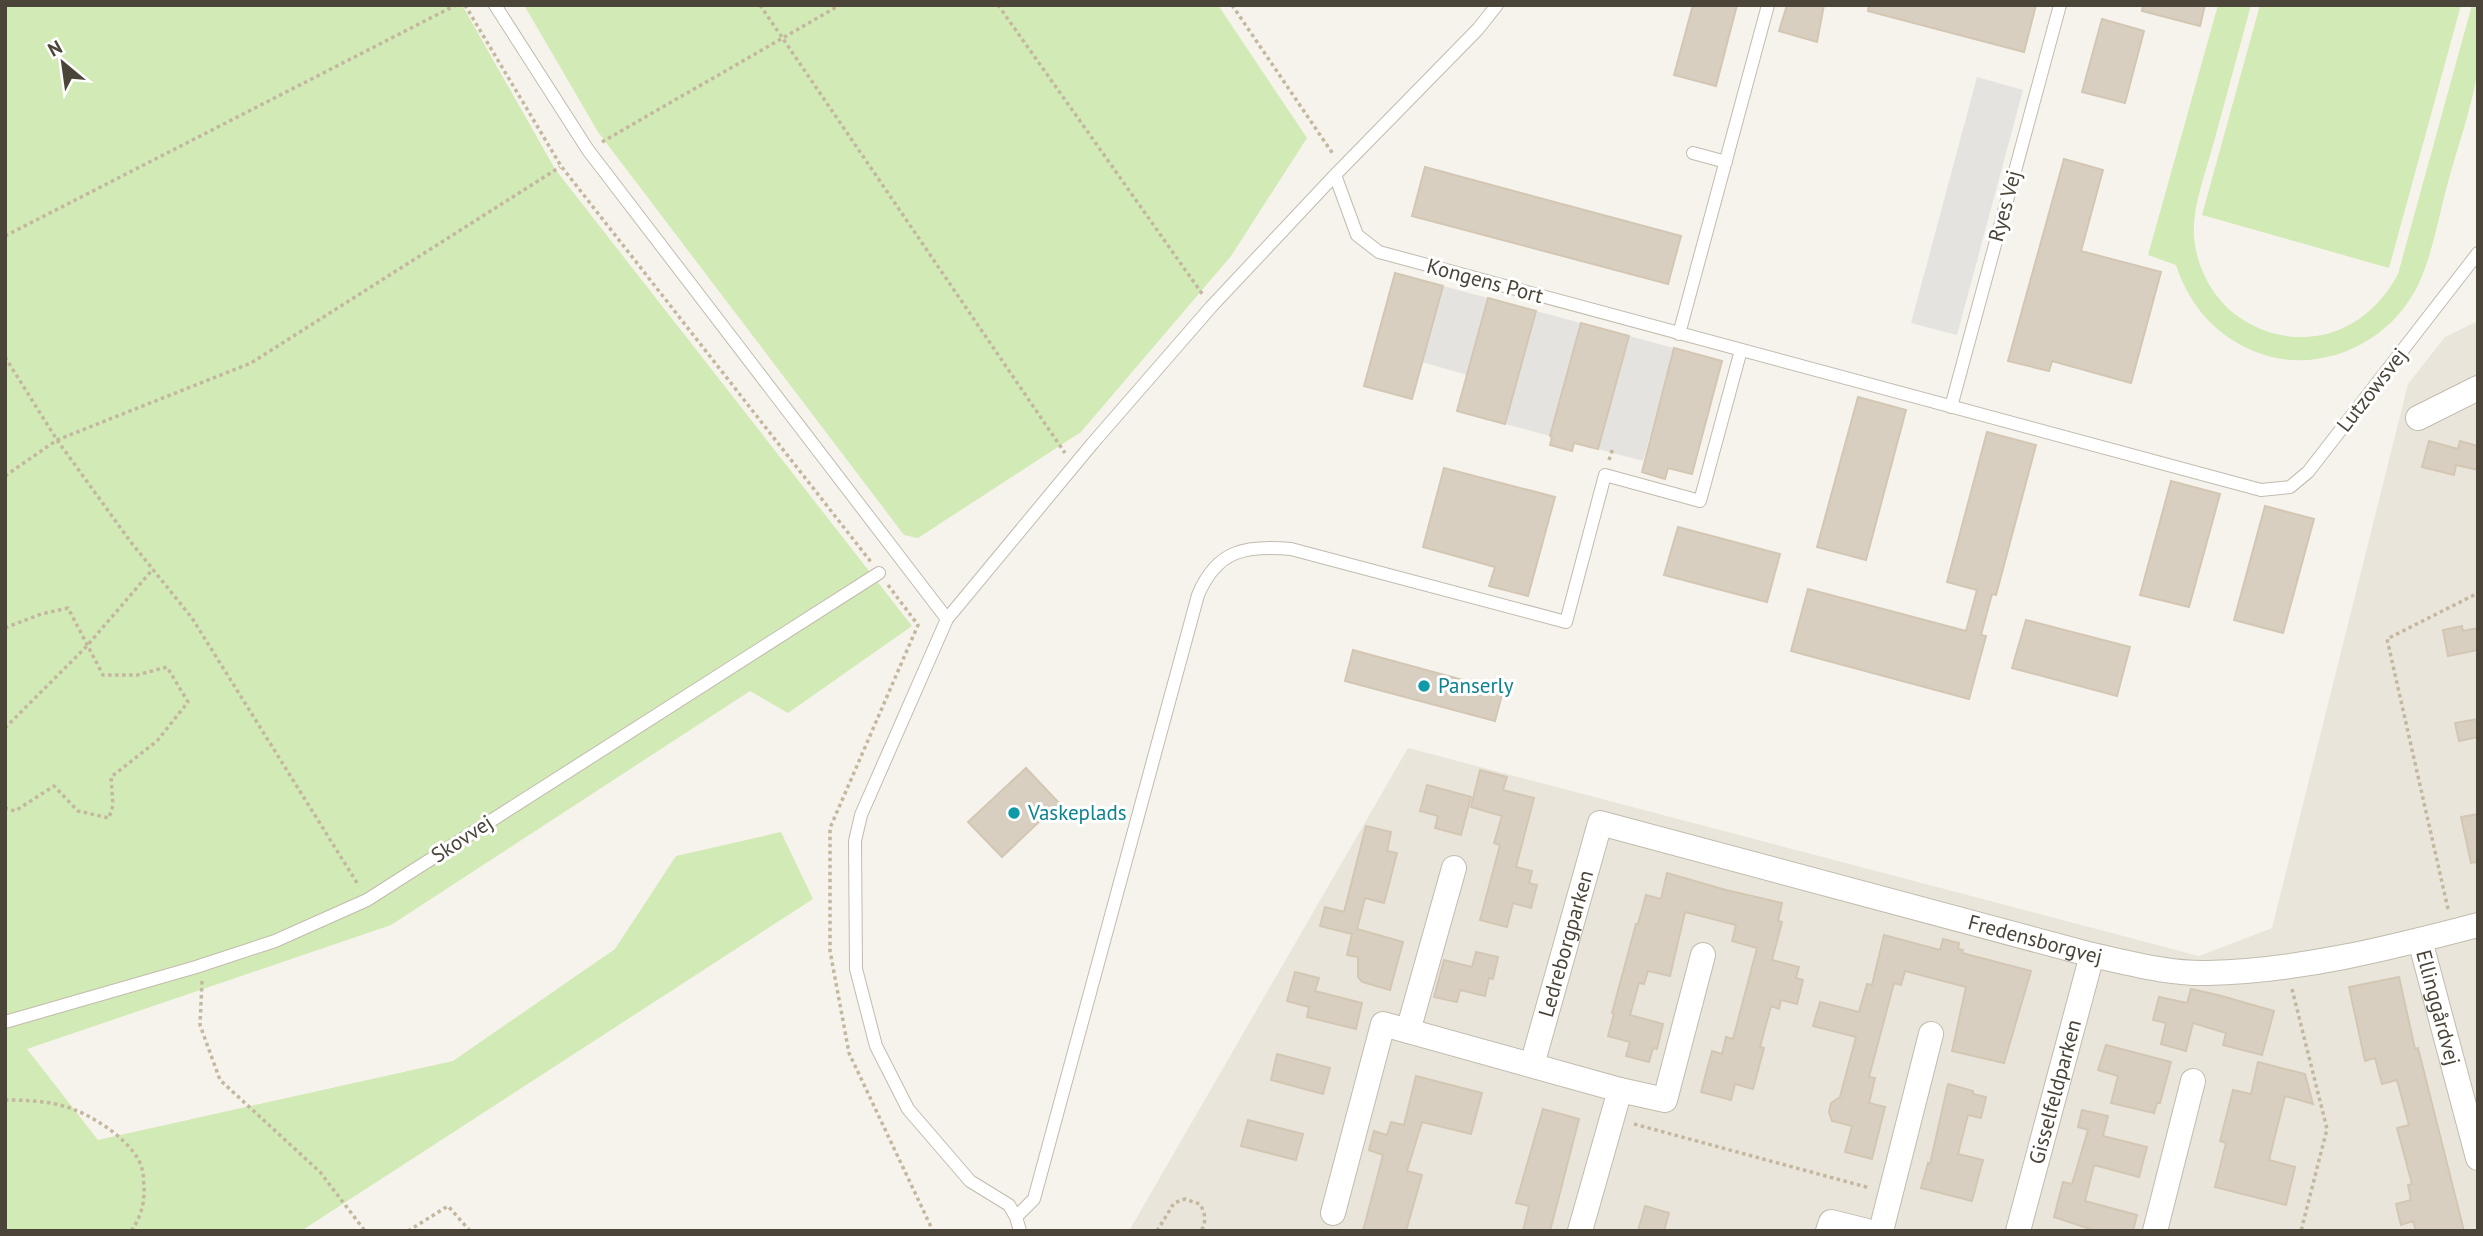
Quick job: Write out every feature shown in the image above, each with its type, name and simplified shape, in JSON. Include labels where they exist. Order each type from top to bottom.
[{"type":"street","points":[[2418,418],[2478,387]]},
{"type":"street","name":"Fredensborgvej","points":[[1600,823],[2092,955],[2151,968],[2206,973],[2286,967],[2420,940],[2478,925]]},
{"type":"street","name":"Ledreborgparken","points":[[1532,1065],[1600,823]]},
{"type":"street","points":[[1408,1031],[1454,867]]},
{"type":"street","name":"Ellinggårdvej","points":[[2420,940],[2478,1158]]},
{"type":"street","points":[[1334,1213],[1383,1024],[1665,1100],[1703,955]]},
{"type":"street","name":"Gisselfeldparken","points":[[2018,1231],[2092,955]]},
{"type":"street","points":[[1881,1231],[1931,1034]]},
{"type":"street","points":[[2155,1231],[2193,1081]]},
{"type":"street","points":[[1580,1231],[1620,1090]]},
{"type":"street","points":[[1829,1231],[1831,1222],[1867,1231]]},
{"type":"lane","points":[[495,5],[588,150],[947,619]]},
{"type":"lane","points":[[1020,1231],[1009,1205],[970,1181],[908,1109],[876,1046],[856,969],[855,841],[861,816],[947,619],[1092,443],[1211,306],[1478,29],[1497,5]]},
{"type":"lane","points":[[1679,334],[1768,5]]},
{"type":"lane","name":"Ryes Vej","points":[[1951,407],[2060,5]]},
{"type":"lane","points":[[1693,153],[1726,162]]},
{"type":"lane","name":"Kongens Port","points":[[1335,175],[1357,235],[1379,252],[1951,407]]},
{"type":"lane","name":"Lutzowsvej","points":[[1951,407],[2261,491],[2290,487],[2301,480],[2478,253]]},
{"type":"lane","points":[[1016,1217],[1034,1199],[1198,595],[1206,575],[1221,561],[1239,551],[1265,547],[1291,549],[1566,622],[1605,475],[1700,501],[1741,350]]},
{"type":"lane","name":"Skovvej","points":[[5,1022],[203,965],[275,941],[367,900],[879,573]]},
{"type":"path","points":[[5,236],[456,5]]},
{"type":"path","points":[[465,5],[561,166],[918,625],[830,828],[830,951],[849,1053],[933,1231]]},
{"type":"path","points":[[760,5],[1069,458]]},
{"type":"path","points":[[588,150],[841,5]]},
{"type":"path","points":[[998,5],[1211,306]]},
{"type":"path","points":[[1232,5],[1335,157],[1335,175]]},
{"type":"path","points":[[5,477],[57,440],[251,363],[561,166]]},
{"type":"path","points":[[5,357],[57,440],[192,618],[367,900]]},
{"type":"path","points":[[5,728],[86,647],[153,569]]},
{"type":"path","points":[[2453,931],[2387,639],[2478,593]]},
{"type":"path","points":[[5,628],[41,614],[68,608],[86,647],[103,675],[136,675],[167,667],[188,702],[157,741],[110,777],[113,805],[108,818],[78,811],[54,786],[15,811],[5,808]]},
{"type":"path","points":[[203,965],[200,1025],[220,1080],[320,1172],[365,1231]]},
{"type":"path","points":[[2286,967],[2327,1129],[2301,1231]]},
{"type":"path","points":[[5,1100],[26,1100],[74,1109],[114,1132],[132,1149],[142,1167],[145,1200],[131,1231]]},
{"type":"path","points":[[1612,1118],[1890,1194]]},
{"type":"path","points":[[1157,1231],[1174,1203],[1185,1199],[1200,1204],[1203,1210],[1205,1219],[1201,1231]]},
{"type":"path","points":[[408,1231],[448,1206],[470,1231]]},
{"type":"shaded area","points":[[1977,77],[2023,90],[1957,335],[1911,323]]},
{"type":"shaded area","points":[[1443,286],[1488,298],[1467,375],[1422,362]]},
{"type":"shaded area","points":[[1536,311],[1581,323],[1550,436],[1505,424]]},
{"type":"shaded area","points":[[2478,321],[2478,1231],[1129,1231],[1408,748],[2199,956],[2272,928],[2408,384],[2445,337]]},
{"type":"shaded area","points":[[1629,336],[1674,348],[1643,461],[1598,449]]},
{"type":"green space","points":[[5,5],[462,5],[555,169],[912,626],[788,713],[750,691],[391,925],[27,1049],[98,1140],[453,1061],[615,949],[676,856],[781,832],[813,899],[301,1231],[5,1231]]},
{"type":"green space","points":[[524,5],[1218,5],[1307,138],[1231,256],[1081,432],[918,538],[904,535],[598,132]]},
{"type":"green space","points":[[2218,5],[2251,5],[2197,204],[2194,238],[2198,260],[2213,291],[2236,315],[2269,332],[2306,337],[2335,331],[2361,318],[2382,298],[2398,274],[2472,5],[2478,5],[2477,74],[2424,271],[2407,303],[2392,321],[2355,348],[2333,356],[2288,360],[2265,355],[2234,341],[2198,309],[2176,265],[2148,255]]},
{"type":"green space","points":[[2260,5],[2461,5],[2389,268],[2202,215]]},
{"type":"building","points":[[1693,5],[1737,5],[1716,86],[1674,75]]},
{"type":"building","points":[[1787,5],[1824,5],[1817,42],[1779,31]]},
{"type":"building","points":[[1869,5],[2036,5],[2024,52],[1868,11]]},
{"type":"building","points":[[2143,5],[2205,5],[2200,26],[2142,11]]},
{"type":"building","points":[[2102,19],[2144,31],[2125,103],[2082,92]]},
{"type":"building","points":[[2064,159],[2103,170],[2081,251],[2161,272],[2131,383],[2052,361],[2049,371],[2008,361]]},
{"type":"building","points":[[1425,167],[1681,236],[1668,284],[1412,216]]},
{"type":"building","points":[[1395,273],[1443,286],[1412,399],[1364,386]]},
{"type":"building","points":[[1488,298],[1536,311],[1505,424],[1457,411]]},
{"type":"building","points":[[1581,323],[1629,336],[1598,449],[1574,443],[1572,451],[1550,445],[1550,436]]},
{"type":"building","points":[[1674,348],[1722,361],[1692,474],[1668,468],[1665,479],[1642,472]]},
{"type":"building","points":[[1858,397],[1906,410],[1866,560],[1817,547]]},
{"type":"building","points":[[1987,432],[2036,445],[1996,595],[1992,594],[1981,635],[1986,636],[1969,699],[1791,651],[1808,589],[1966,631],[1977,590],[1947,582]]},
{"type":"building","points":[[2429,441],[2458,449],[2460,441],[2478,446],[2478,470],[2456,465],[2454,475],[2422,467]]},
{"type":"building","points":[[1444,468],[1555,497],[1528,596],[1489,586],[1495,567],[1423,547]]},
{"type":"building","points":[[2171,481],[2220,494],[2189,607],[2140,595]]},
{"type":"building","points":[[2265,506],[2314,519],[2283,633],[2234,620]]},
{"type":"building","points":[[1678,527],[1780,554],[1767,602],[1664,575]]},
{"type":"building","points":[[2026,620],[2130,647],[2117,696],[2012,668]]},
{"type":"building","points":[[2462,626],[2463,631],[2478,628],[2478,650],[2448,656],[2443,630]]},
{"type":"building","name":"Panserly","points":[[1353,650],[1503,691],[1495,721],[1345,681]]},
{"type":"building","points":[[2478,719],[2478,737],[2459,741],[2455,723]]},
{"type":"building","name":"Vaskeplads","points":[[1026,768],[1059,803],[1002,857],[968,822]]},
{"type":"building","points":[[1480,770],[1507,777],[1503,790],[1534,798],[1516,867],[1532,871],[1529,883],[1537,885],[1531,908],[1513,903],[1507,927],[1480,920],[1500,845],[1494,843],[1502,816],[1471,807]]},
{"type":"building","points":[[1427,785],[1471,797],[1461,835],[1435,828],[1438,816],[1420,811]]},
{"type":"building","points":[[2478,814],[2478,862],[2471,863],[2461,817]]},
{"type":"building","points":[[1366,826],[1391,832],[1387,851],[1397,853],[1384,903],[1365,898],[1357,929],[1403,942],[1390,990],[1362,982],[1358,977],[1358,957],[1347,955],[1352,934],[1320,926],[1325,907],[1344,912]]},
{"type":"building","points":[[1667,873],[1782,903],[1778,921],[1782,922],[1772,960],[1799,967],[1796,978],[1803,980],[1797,1004],[1781,1000],[1779,1009],[1771,1006],[1753,1089],[1735,1084],[1731,1100],[1701,1092],[1712,1051],[1722,1054],[1726,1037],[1733,1039],[1757,948],[1732,941],[1736,925],[1685,912],[1670,976],[1648,971],[1644,984],[1639,983],[1630,1015],[1663,1024],[1657,1049],[1653,1048],[1649,1062],[1626,1056],[1630,1042],[1608,1036],[1614,1014],[1612,1013],[1646,895],[1661,899]]},
{"type":"building","points":[[1884,935],[1940,950],[1943,939],[1959,943],[1958,949],[1963,950],[1962,953],[2031,971],[2004,1063],[1952,1051],[1966,987],[1905,971],[1901,985],[1894,983],[1869,1077],[1875,1078],[1869,1103],[1885,1107],[1872,1159],[1845,1152],[1852,1126],[1832,1121],[1829,1112],[1831,1103],[1840,1097],[1856,1037],[1813,1026],[1820,1002],[1859,1012],[1867,984],[1872,985]]},
{"type":"building","points":[[1476,952],[1498,957],[1493,979],[1489,978],[1485,996],[1460,990],[1457,1002],[1434,997],[1444,960],[1472,967]]},
{"type":"building","points":[[1295,972],[1319,978],[1315,991],[1362,1003],[1356,1029],[1307,1017],[1309,1007],[1287,1001]]},
{"type":"building","points":[[2399,977],[2415,1049],[2418,1048],[2464,1231],[2416,1231],[2413,1221],[2401,1225],[2396,1204],[2411,1200],[2408,1185],[2412,1184],[2397,1128],[2409,1125],[2397,1080],[2382,1084],[2375,1058],[2365,1061],[2349,987]]},
{"type":"building","points":[[2191,989],[2274,1011],[2262,1055],[2223,1045],[2226,1033],[2193,1023],[2186,1051],[2161,1044],[2166,1023],[2153,1020],[2159,997],[2187,1003]]},
{"type":"building","points":[[2106,1045],[2171,1062],[2160,1103],[2157,1103],[2154,1113],[2111,1103],[2118,1076],[2098,1070]]},
{"type":"building","points":[[1277,1054],[1330,1068],[1323,1094],[1271,1080]]},
{"type":"building","points":[[2258,1062],[2305,1074],[2313,1104],[2285,1096],[2269,1160],[2295,1167],[2286,1205],[2215,1187],[2226,1143],[2220,1141],[2233,1090],[2251,1094]]},
{"type":"building","points":[[1416,1076],[1482,1093],[1471,1134],[1422,1122],[1407,1171],[1422,1175],[1406,1231],[1363,1231],[1383,1155],[1369,1150],[1374,1131],[1387,1135],[1391,1122],[1404,1125]]},
{"type":"building","points":[[1948,1084],[1986,1097],[1981,1118],[1968,1115],[1958,1154],[1983,1160],[1972,1201],[1921,1188],[1928,1163],[1930,1164]]},
{"type":"building","points":[[1543,1109],[1579,1119],[1550,1231],[1523,1231],[1529,1206],[1516,1203]]},
{"type":"building","points":[[2082,1110],[2108,1116],[2103,1136],[2147,1147],[2139,1177],[2094,1165],[2085,1201],[2137,1215],[2133,1231],[2096,1231],[2054,1217],[2063,1182],[2072,1184],[2088,1130],[2078,1127]]},
{"type":"building","points":[[1248,1120],[1303,1134],[1296,1160],[1241,1146]]},
{"type":"building","points":[[1645,1206],[1669,1213],[1664,1231],[1638,1231]]},
{"type":"place","name":"Panserly","points":[[1424,686]]},
{"type":"place","name":"Vaskeplads","points":[[1014,813]]}]
